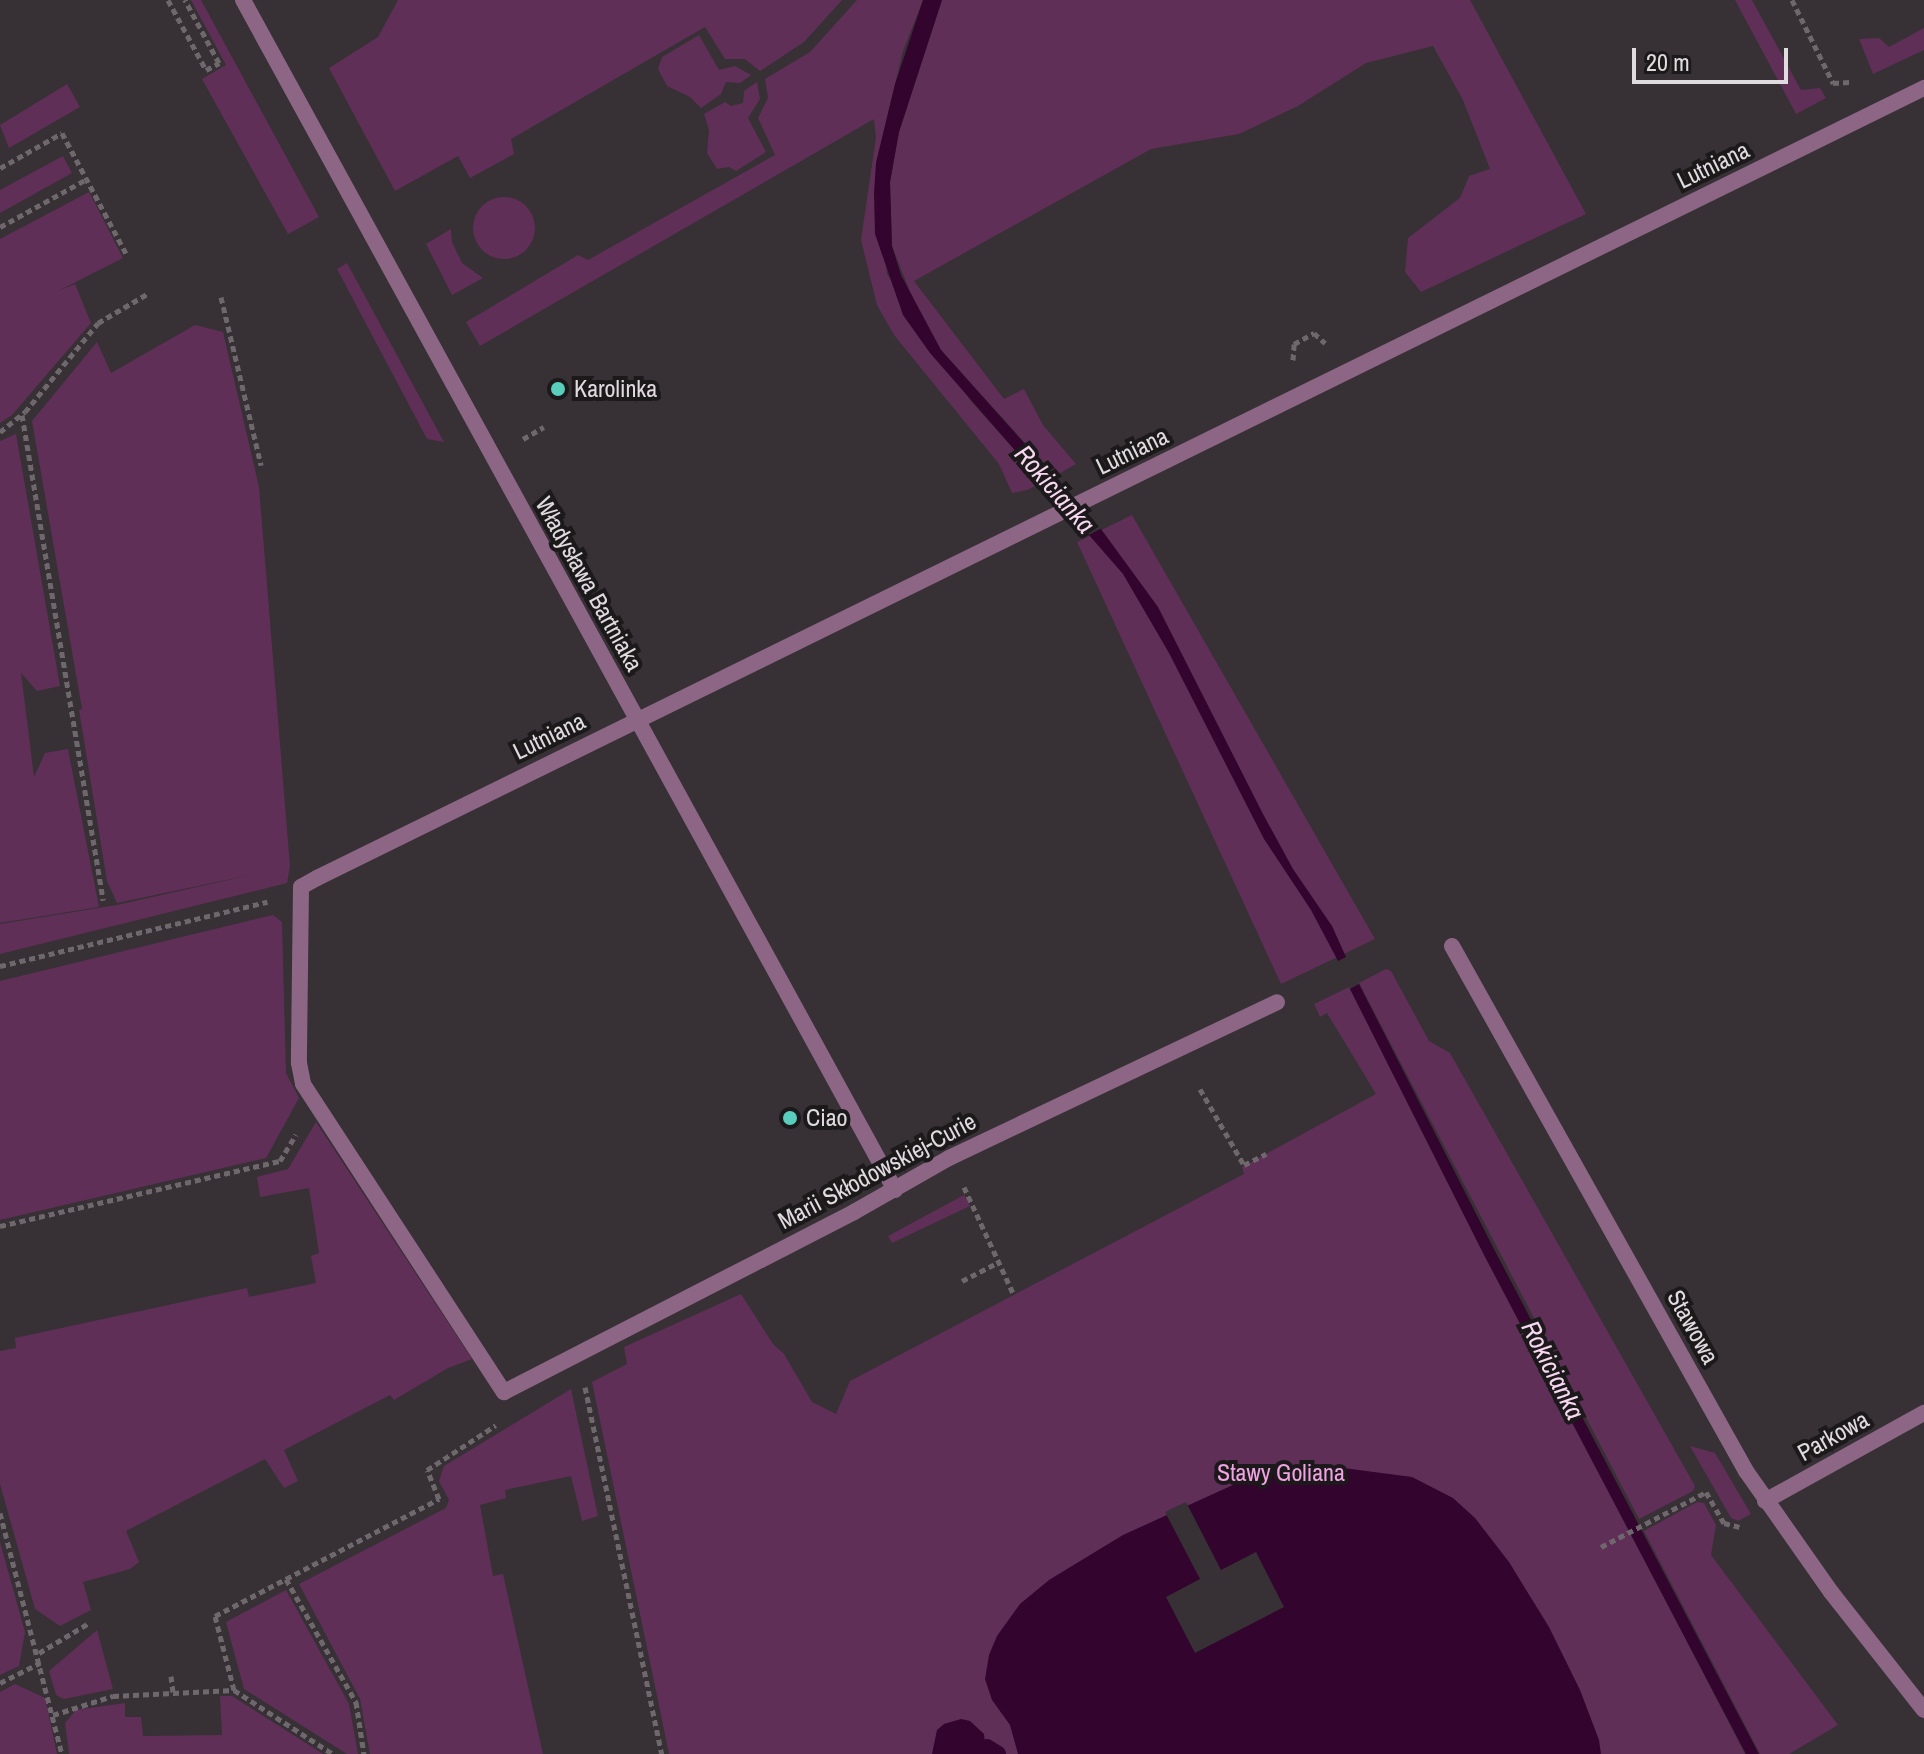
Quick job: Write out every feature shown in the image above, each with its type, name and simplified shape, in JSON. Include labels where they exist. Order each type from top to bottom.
[{"type":"street","name":"Władysława Bartniaka","points":[[243,0],[895,1190]]},
{"type":"street","name":"Lutniana","points":[[301,887],[636,719],[1059,515],[1924,88]]},
{"type":"street","points":[[301,887],[299,1072],[314,1101]]},
{"type":"street","name":"Stawowa","points":[[1452,946],[1765,1501],[1924,1710]]},
{"type":"street","name":"Marii Skłodowskiej-Curie","points":[[314,1101],[504,1392],[895,1190],[949,1158],[1277,1002]]},
{"type":"street","name":"Parkowa","points":[[1765,1501],[1924,1413]]},
{"type":"path","points":[[168,0],[206,70],[219,63],[185,0]]},
{"type":"path","points":[[1792,0],[1833,83],[1850,82]]},
{"type":"path","points":[[0,168],[62,133],[127,255]]},
{"type":"path","points":[[0,227],[87,179]]},
{"type":"path","points":[[0,432],[22,415],[98,323],[147,294]]},
{"type":"path","points":[[221,297],[261,465]]},
{"type":"path","points":[[1293,365],[1294,344],[1314,333],[1329,347]]},
{"type":"path","points":[[22,415],[103,900]]},
{"type":"path","points":[[515,443],[544,427]]},
{"type":"path","points":[[0,966],[262,903],[301,887]]},
{"type":"path","points":[[1200,1089],[1244,1165],[1266,1154]]},
{"type":"path","points":[[0,1226],[280,1161],[314,1101]]},
{"type":"path","points":[[949,1191],[962,1183],[1013,1293]]},
{"type":"path","points":[[962,1281],[999,1262]]},
{"type":"path","points":[[583,1376],[662,1754]]},
{"type":"path","points":[[234,1690],[215,1616],[439,1499],[427,1470],[501,1422]]},
{"type":"path","points":[[1601,1547],[1706,1492],[1724,1523],[1739,1528],[1746,1522]]},
{"type":"path","points":[[0,1513],[39,1653],[62,1754]]},
{"type":"path","points":[[286,1579],[356,1702],[364,1754]]},
{"type":"path","points":[[39,1653],[89,1623]]},
{"type":"path","points":[[0,1683],[40,1663]]},
{"type":"path","points":[[171,1676],[173,1693]]},
{"type":"path","points":[[53,1715],[113,1696],[234,1690],[333,1754]]},
{"type":"green space","points":[[191,0],[201,0],[319,217],[288,234],[202,79],[226,65]]},
{"type":"green space","points":[[398,0],[842,0],[804,42],[760,71],[745,59],[725,59],[705,27],[511,139],[514,154],[470,178],[458,156],[395,191],[329,68],[378,37]]},
{"type":"green space","points":[[857,0],[923,0],[903,51],[876,163],[887,274],[970,400],[1043,482],[1027,490],[1012,493],[999,464],[894,335],[877,305],[861,240],[876,137],[874,119],[480,346],[466,322],[578,255],[588,260],[775,155],[758,118],[768,98],[765,79],[810,52]]},
{"type":"green space","points":[[942,0],[1470,0],[1586,214],[1421,292],[1405,272],[1408,238],[1460,198],[1469,176],[1490,169],[1463,100],[1433,46],[1366,63],[1298,106],[1239,134],[1151,149],[914,281],[1004,399],[1024,389],[1043,425],[1076,464],[1055,476],[941,350],[918,312],[892,246],[890,182],[899,132]]},
{"type":"green space","points":[[1735,0],[1752,0],[1801,90],[1820,88],[1826,98],[1796,114]]},
{"type":"green space","points":[[1924,28],[1924,50],[1873,74],[1859,39],[1879,38],[1889,47]]},
{"type":"green space","points":[[699,35],[719,70],[735,66],[751,75],[740,83],[726,82],[721,94],[701,108],[690,97],[667,86],[658,69],[662,57]]},
{"type":"green space","points":[[757,82],[760,99],[748,118],[766,152],[736,171],[729,167],[717,169],[707,153],[709,130],[704,114],[725,102],[731,106],[743,103],[744,91]]},
{"type":"green space","points":[[67,84],[80,107],[9,148],[0,125]]},
{"type":"green space","points":[[63,156],[72,173],[0,213],[0,190]]},
{"type":"green space","points":[[89,192],[123,258],[58,291],[75,284],[91,323],[12,415],[0,423],[0,239]]},
{"type":"green space","points":[[504,197],[526,206],[535,228],[526,250],[504,259],[482,250],[473,228],[482,206]]},
{"type":"green space","points":[[451,229],[452,242],[462,263],[483,278],[452,295],[426,244]]},
{"type":"green space","points":[[347,263],[444,442],[427,439],[337,269]]},
{"type":"green space","points":[[195,325],[223,332],[259,487],[290,866],[287,883],[0,954],[0,924],[117,905],[255,874],[117,903],[107,881],[79,710],[82,709],[32,421],[97,342],[111,373]]},
{"type":"green space","points":[[16,434],[60,686],[37,691],[21,673],[34,777],[45,753],[68,749],[99,907],[0,923],[0,441]]},
{"type":"green space","points":[[1132,515],[1375,939],[1281,984],[1077,542]]},
{"type":"green space","points":[[273,915],[282,922],[286,1073],[299,1098],[266,1158],[0,1220],[0,981]]},
{"type":"green space","points":[[1386,969],[1391,971],[1429,1041],[1450,1053],[1695,1486],[1693,1491],[1639,1519],[1359,983]]},
{"type":"green space","name":"Stawy Goliana","points":[[1349,987],[1745,1754],[669,1754],[592,1382],[627,1364],[624,1347],[741,1294],[773,1344],[784,1354],[812,1402],[836,1414],[850,1381],[1244,1174],[1242,1167],[1376,1094],[1327,1013],[1320,1017],[1314,1004]]},
{"type":"green space","points":[[316,1122],[472,1359],[448,1368],[394,1400],[390,1395],[284,1450],[298,1481],[284,1488],[265,1459],[126,1531],[139,1562],[130,1569],[83,1582],[91,1610],[60,1626],[35,1609],[0,1484],[0,1351],[16,1348],[15,1338],[247,1288],[249,1297],[316,1283],[311,1256],[319,1253],[309,1188],[260,1197],[257,1177],[288,1169]]},
{"type":"green space","points":[[964,1195],[970,1206],[892,1243],[888,1236]]},
{"type":"green space","points":[[571,1389],[598,1516],[582,1521],[571,1476],[505,1490],[506,1498],[480,1505],[493,1576],[503,1574],[543,1754],[370,1754],[360,1699],[299,1584],[446,1508],[449,1500],[439,1481],[444,1466]]},
{"type":"green space","points":[[1690,1446],[1715,1453],[1751,1514],[1738,1521],[1731,1518]]},
{"type":"green space","points":[[1697,1502],[1704,1503],[1716,1525],[1711,1555],[1838,1725],[1789,1754],[1760,1754],[1644,1531]]},
{"type":"green space","points":[[0,1542],[25,1632],[19,1666],[0,1675]]},
{"type":"green space","points":[[286,1590],[349,1704],[358,1754],[347,1754],[244,1689],[226,1622]]},
{"type":"green space","points":[[97,1630],[113,1689],[64,1699],[56,1695],[49,1671]]},
{"type":"green space","points":[[15,1684],[45,1698],[57,1754],[0,1754],[0,1692]]},
{"type":"green space","points":[[220,1696],[232,1696],[323,1754],[69,1754],[65,1723],[76,1710],[125,1703],[125,1717],[141,1717],[143,1736],[222,1735]]},
{"type":"water","name":"Rokicianka","points":[[923,0],[942,0],[899,132],[890,182],[892,246],[901,275],[941,350],[1101,529],[1158,607],[1293,869],[1332,926],[1346,957],[1338,961],[1311,910],[1264,839],[1169,653],[1123,574],[930,353],[903,315],[875,234],[874,193],[876,163],[895,84]]},
{"type":"water","name":"Rokicianka","points":[[1359,984],[1759,1754],[1746,1754],[1484,1255],[1350,989]]},
{"type":"water","name":"Stawy Goliana","points":[[1313,1464],[1412,1477],[1453,1498],[1475,1518],[1509,1562],[1549,1627],[1580,1690],[1599,1740],[1601,1754],[1018,1754],[1010,1725],[992,1700],[985,1679],[989,1655],[997,1636],[1020,1604],[1049,1580],[1123,1535],[1268,1469]]},
{"type":"water","points":[[961,1719],[970,1721],[984,1734],[986,1754],[932,1754],[937,1730],[944,1724]]},
{"type":"pier","points":[[1060,475],[1104,527],[1085,537],[1040,485]]},
{"type":"pier","points":[[1186,1502],[1221,1570],[1256,1552],[1284,1607],[1195,1653],[1166,1597],[1200,1579],[1165,1512]]},
{"type":"waterway","points":[[987,1747],[998,1754]]},
{"type":"place","name":"Karolinka","points":[[558,389]]},
{"type":"place","name":"Ciao","points":[[790,1118]]}]
